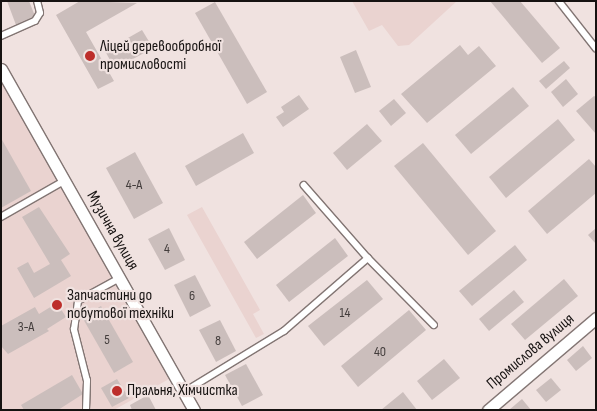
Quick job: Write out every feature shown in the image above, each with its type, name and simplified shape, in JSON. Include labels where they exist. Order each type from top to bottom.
[{"type":"street","name":"Музична вулиця","points":[[1,69],[194,410]]},
{"type":"street","name":"Промислова вулиця","points":[[488,410],[596,319]]},
{"type":"lane","points":[[1,36],[35,21],[40,14],[37,1]]},
{"type":"lane","points":[[558,1],[596,48]]},
{"type":"lane","points":[[1,217],[64,182]]},
{"type":"lane","points":[[304,185],[368,258],[434,325]]},
{"type":"lane","points":[[184,392],[284,331],[368,258]]},
{"type":"lane","points":[[86,410],[87,381],[74,330],[78,301],[120,278]]},
{"type":"shaded area","points":[[352,1],[457,1],[409,45],[398,46],[382,25],[369,31]]},
{"type":"shaded area","points":[[1,81],[169,379],[114,410],[1,410]]},
{"type":"shaded area","points":[[202,207],[260,310],[253,314],[264,334],[256,338],[187,215]]},
{"type":"building","points":[[7,1],[29,1],[35,16],[16,25]]},
{"type":"building","name":"Ліцей деревообробної промисловості","points":[[80,1],[137,3],[86,32],[114,81],[98,89],[56,15]]},
{"type":"building","points":[[490,1],[520,1],[560,48],[542,63]]},
{"type":"building","points":[[215,2],[267,92],[247,104],[195,13]]},
{"type":"building","points":[[142,30],[153,48],[115,69],[105,51]]},
{"type":"building","points":[[460,45],[468,55],[479,46],[496,66],[427,123],[401,94]]},
{"type":"building","points":[[356,50],[371,87],[355,93],[340,57]]},
{"type":"building","points":[[564,61],[570,68],[546,89],[539,81]]},
{"type":"building","points":[[566,79],[578,94],[563,107],[551,92]]},
{"type":"building","points":[[513,87],[529,106],[471,154],[455,135]]},
{"type":"building","points":[[299,95],[309,109],[283,127],[276,117],[284,112],[281,107]]},
{"type":"building","points":[[594,96],[596,97],[596,134],[576,111]]},
{"type":"building","points":[[394,99],[406,113],[391,126],[379,111]]},
{"type":"building","points":[[558,119],[575,140],[506,198],[489,177]]},
{"type":"building","points":[[367,124],[382,141],[347,170],[333,153]]},
{"type":"building","points":[[243,133],[254,153],[196,186],[185,166]]},
{"type":"building","points":[[1,138],[31,191],[1,208]]},
{"type":"building","points":[[423,143],[496,231],[468,255],[394,166]]},
{"type":"building","points":[[135,152],[163,203],[134,219],[106,168]]},
{"type":"building","points":[[589,159],[596,167],[596,193],[547,234],[528,211]]},
{"type":"building","points":[[303,195],[316,213],[257,259],[244,242]]},
{"type":"building","points":[[39,207],[70,254],[61,260],[71,276],[34,298],[17,268],[28,262],[34,273],[50,264],[22,217]]},
{"type":"building","points":[[169,228],[185,260],[165,270],[148,239]]},
{"type":"building","points":[[596,228],[596,244],[588,235]]},
{"type":"building","points":[[335,238],[348,256],[289,302],[276,285]]},
{"type":"building","points":[[515,245],[527,260],[472,306],[459,291]]},
{"type":"building","points":[[195,275],[211,306],[190,317],[174,285]]},
{"type":"building","points":[[564,279],[578,296],[525,340],[511,324]]},
{"type":"building","points":[[367,280],[383,299],[324,346],[308,326]]},
{"type":"building","points":[[514,290],[524,302],[489,331],[479,319]]},
{"type":"building","points":[[57,303],[66,317],[47,329],[49,331],[8,354],[1,346],[1,326],[35,307],[39,314]]},
{"type":"building","points":[[101,306],[133,362],[114,373],[82,317]]},
{"type":"building","points":[[409,310],[426,330],[358,387],[341,366]]},
{"type":"building","points":[[220,320],[236,351],[216,362],[199,330]]},
{"type":"building","points":[[583,346],[592,358],[576,371],[567,360]]},
{"type":"building","points":[[444,359],[460,378],[432,400],[417,381]]},
{"type":"building","points":[[246,364],[263,395],[242,406],[225,375]]},
{"type":"building","points":[[72,375],[83,394],[58,410],[24,410],[21,405]]},
{"type":"building","points":[[551,378],[561,390],[546,402],[536,390]]},
{"type":"building","points":[[117,379],[129,398],[112,407],[101,388]]},
{"type":"building","points":[[403,392],[417,410],[381,410]]},
{"type":"building","points":[[148,395],[156,410],[132,410],[130,405]]},
{"type":"building","points":[[522,399],[531,410],[509,410]]},
{"type":"place","name":"Ліцей деревообробної промисловості","points":[[90,56]]},
{"type":"place","name":"Запчастини до побутової техніки","points":[[57,305]]},
{"type":"place","name":"Пральня, Хімчистка","points":[[117,391]]}]
